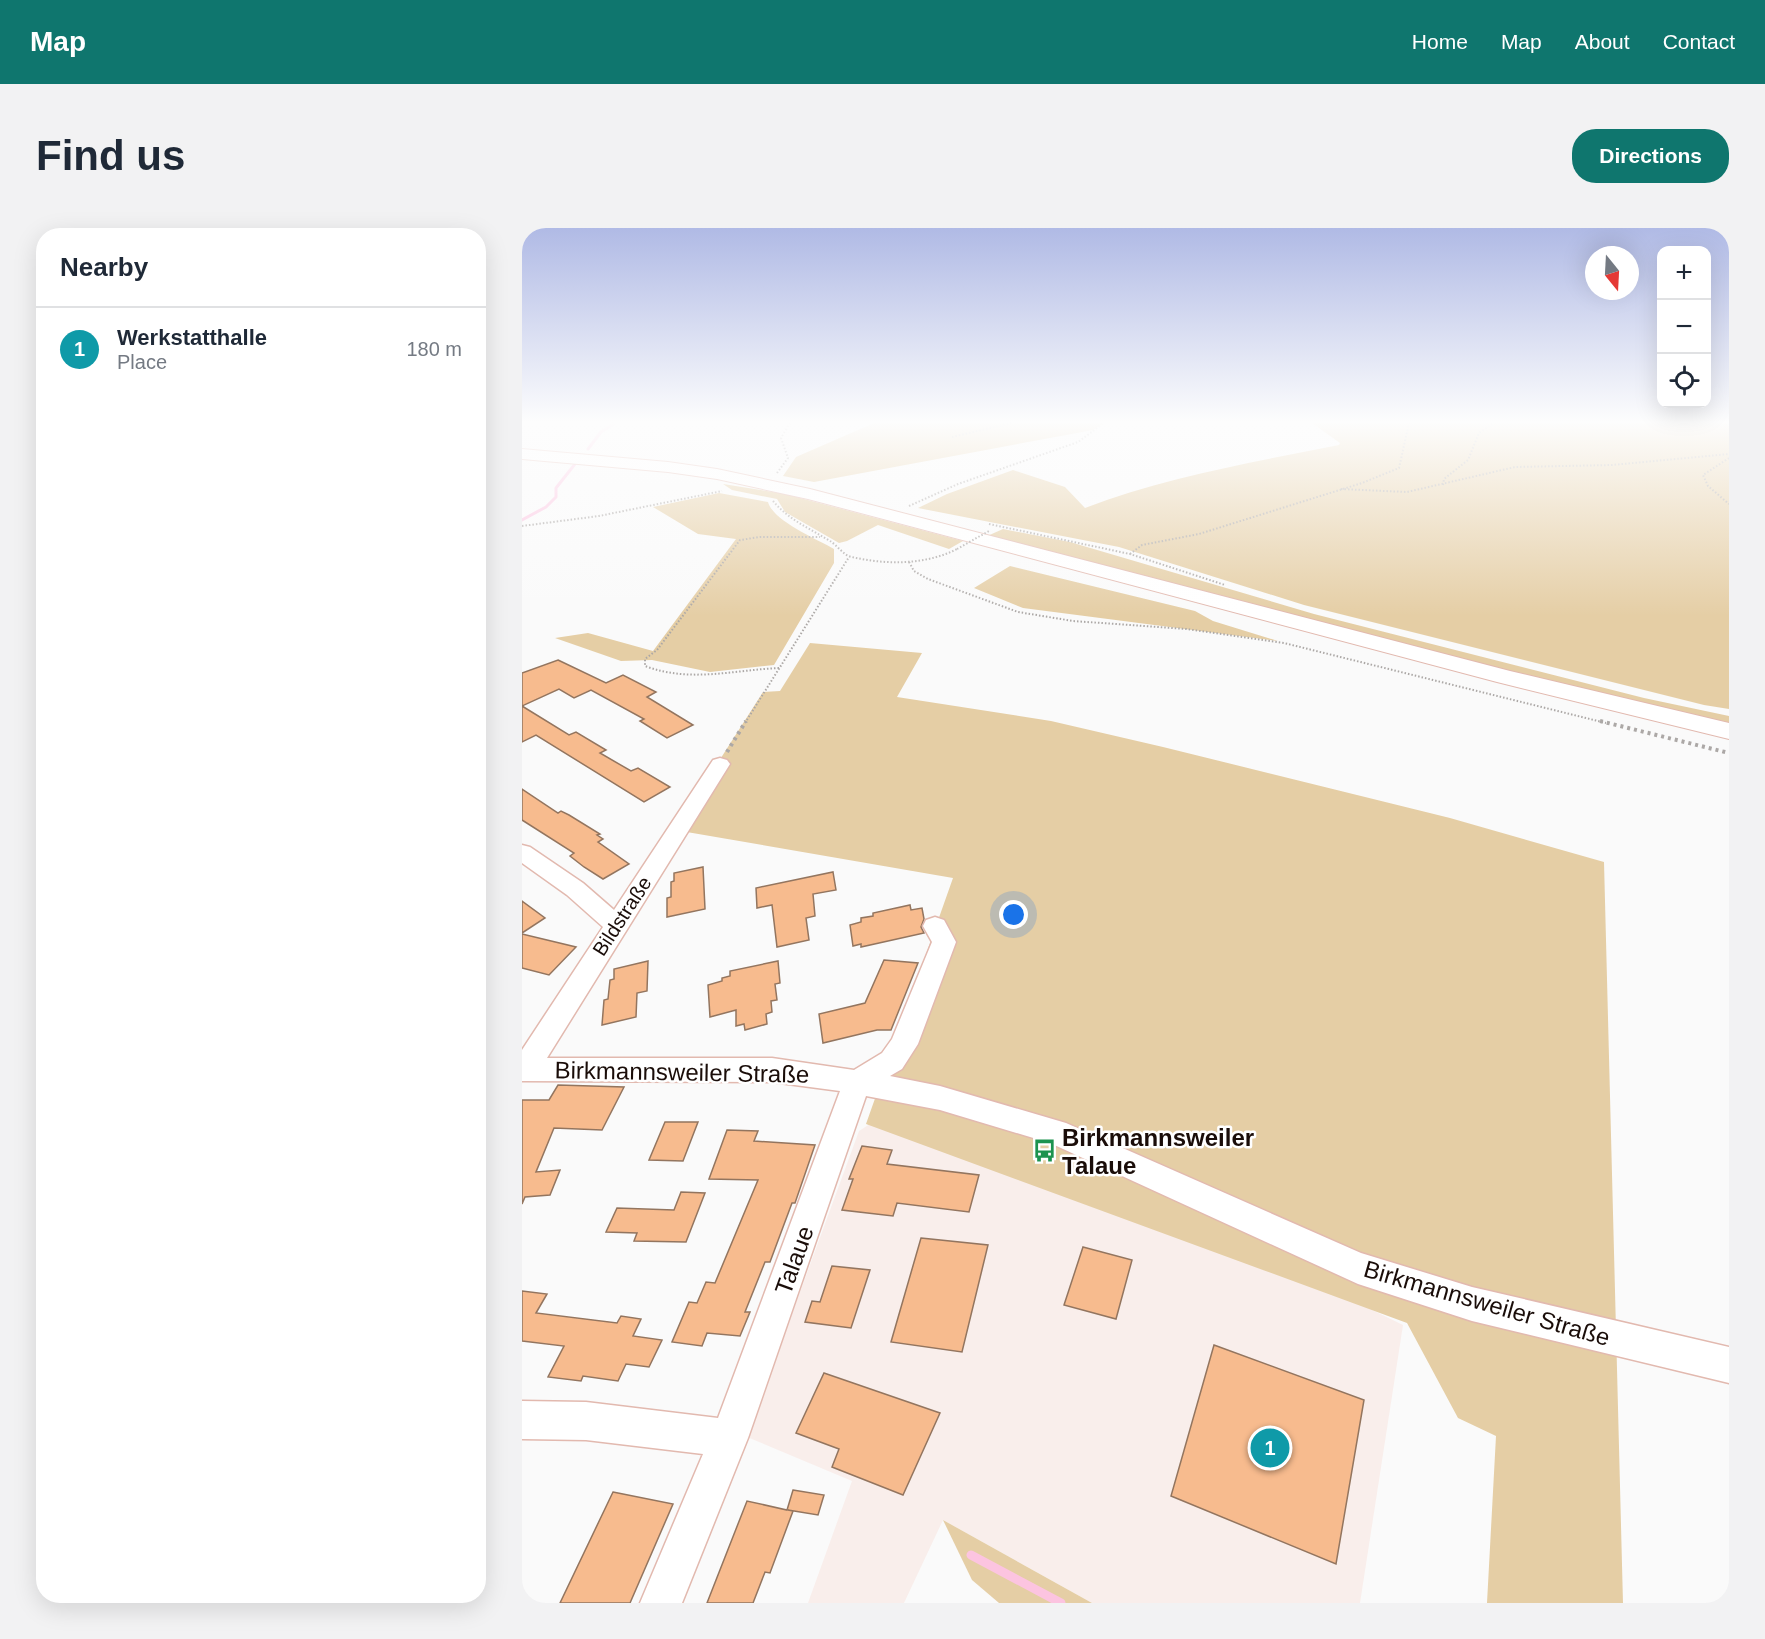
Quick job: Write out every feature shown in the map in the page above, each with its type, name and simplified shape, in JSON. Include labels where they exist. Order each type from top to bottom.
[{"type":"main road","points":[[778,487],[1505,677],[1729,732]]},
{"type":"street","name":"Bildstraße","points":[[524,1069],[720,764]]},
{"type":"street","points":[[522,852],[575,889],[616,925]]},
{"type":"street","points":[[857,1082],[892,1061],[904,1044],[944,942],[935,926]]},
{"type":"street","name":"Birkmannsweiler Straße","points":[[524,1069],[772,1070],[857,1082],[940,1098],[1056,1132],[1358,1268],[1472,1304],[1729,1365]]},
{"type":"street","name":"Talaue","points":[[661,1603],[729,1437],[857,1082]]},
{"type":"street","points":[[522,1420],[586,1421],[729,1437]]},
{"type":"path","points":[[903,510],[951,487]]},
{"type":"path","points":[[1130,554],[1142,545],[1199,534],[1346,487]]},
{"type":"path","points":[[1341,489],[1407,492],[1432,487]]},
{"type":"path","points":[[1709,487],[1729,504]]},
{"type":"path","points":[[522,526],[599,516],[724,491]]},
{"type":"path","points":[[766,499],[773,501],[779,510],[791,519],[842,548],[849,557],[909,562],[944,557],[989,531]]},
{"type":"path","points":[[999,525],[1130,554],[1231,587]]},
{"type":"path","points":[[779,668],[702,676],[675,675],[645,666],[645,659],[657,650],[740,540],[759,537],[822,537]]},
{"type":"path","points":[[720,764],[849,557]]},
{"type":"path","points":[[909,562],[914,571],[928,579],[1018,612],[1073,621],[1186,629],[1284,643],[1729,753]]},
{"type":"shaded area","points":[[728,487],[785,494],[963,541],[949,549],[878,525],[839,543],[785,512],[777,499]]},
{"type":"shaded area","points":[[966,487],[1065,487],[1085,508],[1146,487],[1729,487],[1729,709],[1704,705],[1304,605],[1119,547],[918,508]]},
{"type":"shaded area","points":[[719,493],[768,502],[778,516],[787,523],[834,549],[834,563],[774,665],[710,672],[652,660],[621,661],[555,638],[588,633],[653,651],[736,539],[698,534],[653,507]]},
{"type":"shaded area","points":[[1003,529],[1070,542],[1314,614],[1644,698],[1729,716],[1729,728],[985,537]]},
{"type":"shaded area","points":[[1010,566],[1195,611],[1213,621],[1278,641],[1023,608],[974,588]]},
{"type":"shaded area","points":[[810,643],[922,653],[897,697],[1051,721],[1163,747],[1450,818],[1604,862],[1623,1603],[1487,1603],[1496,1436],[1458,1418],[1407,1323],[866,1124],[953,878],[675,830],[763,692],[780,691]]},
{"type":"shaded area","points":[[881,1117],[1095,1175],[1403,1325],[1360,1603],[1092,1603],[943,1520],[904,1603],[808,1603],[852,1481],[747,1437],[859,1131]]},
{"type":"shaded area","points":[[943,1520],[1092,1603],[999,1603],[972,1580]]},
{"type":"building","points":[[558,660],[606,683],[623,675],[656,692],[647,697],[693,725],[667,738],[640,721],[644,719],[591,690],[574,698],[559,689],[522,706],[522,673]]},
{"type":"building","points":[[522,706],[569,735],[576,732],[606,750],[600,753],[631,771],[638,768],[670,787],[644,802],[536,735],[522,742]]},
{"type":"building","points":[[522,789],[558,813],[561,811],[569,815],[600,834],[597,835],[603,839],[598,842],[629,864],[603,879],[584,867],[570,856],[574,853],[522,820]]},
{"type":"building","points":[[703,867],[705,909],[667,917],[667,898],[671,897],[671,882],[674,881],[674,873]]},
{"type":"building","points":[[833,872],[836,890],[813,894],[815,916],[806,918],[809,940],[777,947],[772,905],[757,908],[756,888]]},
{"type":"building","points":[[522,901],[545,918],[522,933]]},
{"type":"building","points":[[910,905],[911,910],[922,908],[924,919],[921,927],[924,933],[861,947],[861,944],[853,946],[850,925],[861,922],[861,918],[873,916],[873,913]]},
{"type":"building","points":[[522,934],[576,947],[549,975],[522,968]]},
{"type":"building","points":[[884,960],[918,963],[891,1030],[877,1030],[823,1043],[819,1014],[865,1003]]},
{"type":"building","points":[[648,961],[647,991],[637,993],[636,1017],[602,1025],[604,1000],[608,999],[610,980],[614,979],[614,969]]},
{"type":"building","points":[[778,961],[780,983],[775,984],[777,1000],[771,1001],[772,1012],[766,1014],[767,1024],[745,1030],[744,1024],[736,1026],[736,1010],[710,1017],[708,985],[730,976],[730,971]]},
{"type":"building","points":[[558,1085],[624,1087],[602,1130],[554,1128],[536,1172],[560,1170],[550,1195],[525,1197],[522,1204],[522,1100],[549,1100]]},
{"type":"building","points":[[665,1122],[698,1122],[683,1161],[649,1160]]},
{"type":"building","points":[[727,1130],[758,1131],[754,1141],[815,1145],[795,1203],[792,1203],[770,1262],[765,1262],[745,1312],[750,1312],[740,1336],[707,1333],[702,1346],[672,1342],[689,1302],[697,1303],[706,1282],[715,1283],[758,1180],[709,1179]]},
{"type":"building","points":[[862,1146],[892,1150],[887,1164],[979,1175],[969,1212],[897,1203],[893,1216],[842,1210],[853,1179],[849,1179]]},
{"type":"building","points":[[681,1192],[705,1193],[686,1242],[634,1241],[637,1233],[606,1232],[617,1208],[674,1210]]},
{"type":"building","points":[[921,1238],[988,1245],[962,1352],[891,1342]]},
{"type":"building","points":[[1083,1247],[1132,1260],[1116,1319],[1064,1305]]},
{"type":"building","points":[[832,1266],[870,1270],[851,1328],[805,1322],[812,1301],[820,1302]]},
{"type":"building","points":[[522,1291],[547,1294],[536,1313],[617,1323],[621,1316],[641,1319],[633,1336],[662,1340],[649,1367],[626,1364],[618,1381],[583,1376],[581,1381],[548,1377],[564,1346],[522,1341]]},
{"type":"building","points":[[1214,1345],[1364,1400],[1336,1564],[1171,1496]]},
{"type":"building","points":[[824,1373],[940,1413],[903,1495],[832,1467],[839,1449],[796,1433]]},
{"type":"building","points":[[793,1490],[824,1495],[818,1515],[788,1510],[793,1511],[770,1573],[765,1572],[753,1603],[707,1603],[747,1501],[787,1510]]},
{"type":"building","points":[[613,1492],[673,1504],[630,1603],[560,1603]]},
{"type":"waterway","points":[[522,520],[546,507],[556,497],[557,487]]},
{"type":"waterway","points":[[971,1555],[1061,1603]]},
{"type":"place","name":"Birkmannsweiler Talaue","points":[[1044,1151]]},
{"type":"place","name":"Werkstatthalle","points":[[1270,1448]]}]
